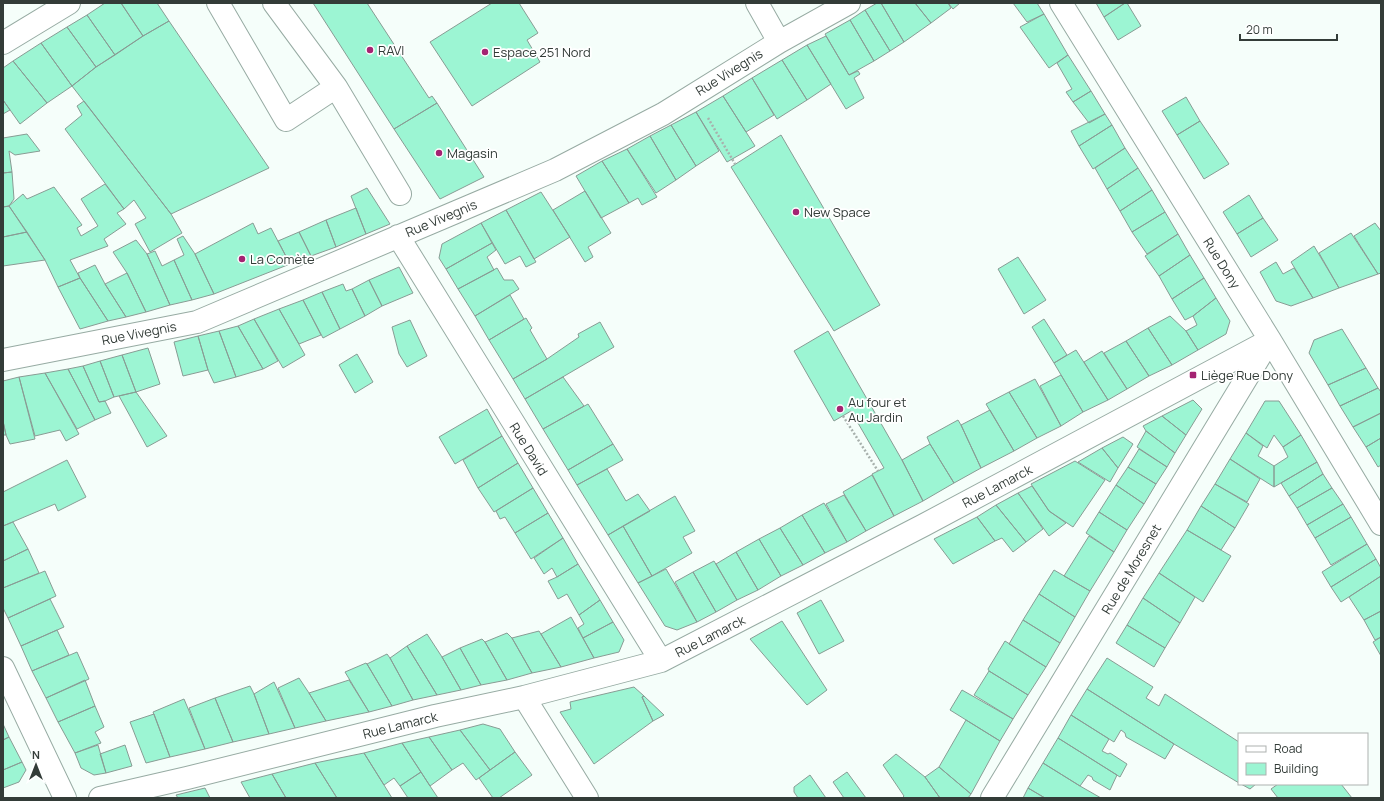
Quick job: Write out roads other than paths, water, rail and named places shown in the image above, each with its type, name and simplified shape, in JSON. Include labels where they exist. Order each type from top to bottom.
[{"type":"street","points":[[3,43],[69,3]]},
{"type":"street","points":[[218,3],[286,120],[336,87]]},
{"type":"street","points":[[274,3],[336,87],[400,194]]},
{"type":"street","points":[[757,3],[779,42]]},
{"type":"street","name":"Rue Vivegnis","points":[[3,360],[197,322],[555,170],[663,114],[779,42],[849,3]]},
{"type":"street","name":"Rue Dony","points":[[1061,3],[1270,340],[1381,524]]},
{"type":"street","name":"Rue David","points":[[398,236],[661,661]]},
{"type":"street","name":"Rue Lamarck","points":[[100,798],[187,778],[435,716],[524,697],[661,661],[924,525],[1270,340]]},
{"type":"street","name":"Rue de Moresnet","points":[[992,798],[1270,340]]},
{"type":"street","points":[[3,668],[65,798]]},
{"type":"street","points":[[524,697],[587,798]]},
{"type":"place","name":"RAVI","points":[[370,50]]},
{"type":"place","name":"Espace 251 Nord","points":[[485,52]]},
{"type":"place","name":"Magasin","points":[[439,153]]},
{"type":"place","name":"New Space","points":[[796,212]]},
{"type":"place","name":"La Comète","points":[[242,259]]},
{"type":"place","name":"Liège Rue Dony","points":[[1193,375]]},
{"type":"place","name":"Au four et Au Jardin","points":[[840,409]]}]
